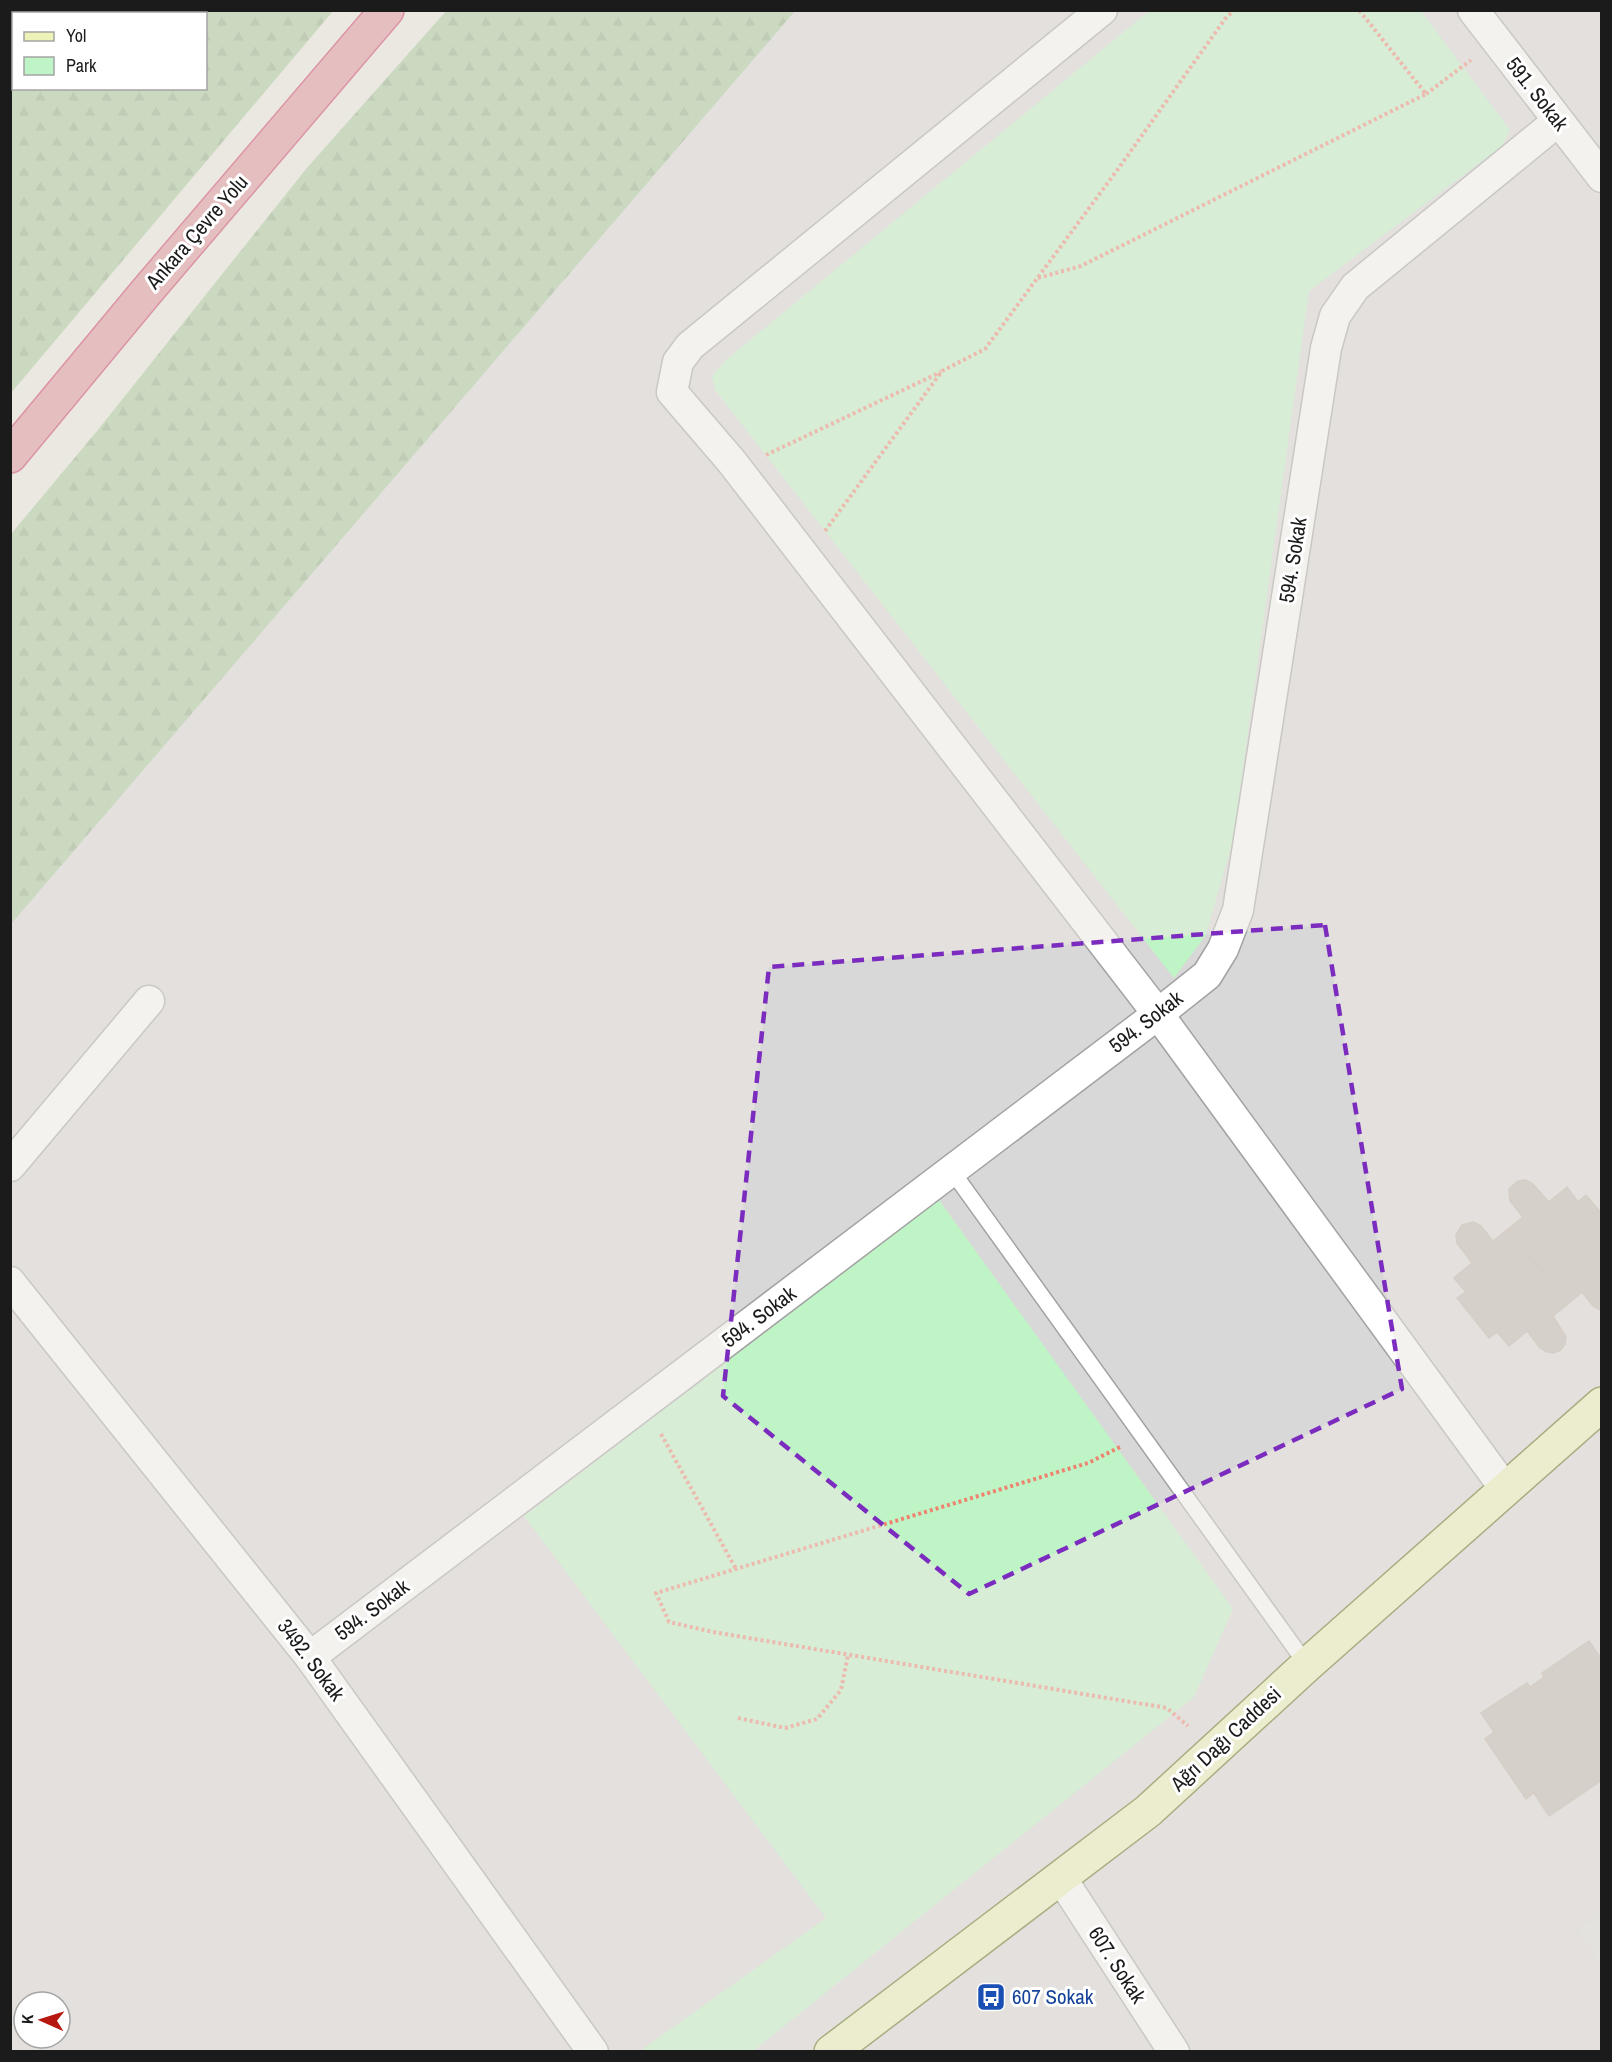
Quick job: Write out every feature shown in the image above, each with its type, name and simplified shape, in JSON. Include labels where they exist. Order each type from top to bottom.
[{"type":"highway","name":"Ankara Çevre Yolu","points":[[10,456],[147,291],[387,10]]},
{"type":"main road","name":"Ağrı Dağı Caddesi","points":[[831,2052],[1148,1811],[1307,1665],[1602,1404]]},
{"type":"street","points":[[1102,10],[690,346],[678,362],[672,392],[699,422],[806,558],[1158,1014],[1506,1491]]},
{"type":"street","name":"591. Sokak","points":[[1473,10],[1602,177]]},
{"type":"street","name":"594. Sokak","points":[[310,1657],[1158,1014],[1206,975],[1223,949],[1238,910],[1326,348],[1335,316],[1355,287],[1558,121]]},
{"type":"street","points":[[10,1166],[149,1001]]},
{"type":"street","name":"3492. Sokak","points":[[10,1282],[310,1657],[593,2052]]},
{"type":"street","name":"607. Sokak","points":[[1061,1878],[1174,2052]]},
{"type":"lane","points":[[952,1170],[1307,1665]]},
{"type":"path","points":[[736,469],[984,349],[1118,169],[1225,19],[1234,10]]},
{"type":"path","points":[[1359,10],[1426,94]]},
{"type":"path","points":[[1038,278],[1081,266],[1426,94],[1496,41]]},
{"type":"path","points":[[806,558],[942,371]]},
{"type":"path","points":[[644,1404],[736,1569]]},
{"type":"path","points":[[1143,1437],[1088,1463],[656,1593],[669,1623],[1167,1708],[1215,1750]]},
{"type":"path","points":[[738,1718],[785,1728],[817,1719],[841,1690],[848,1655]]},
{"type":"highlighted area","points":[[1325,925],[1402,1389],[969,1594],[723,1396],[769,967]]},
{"type":"shaded area","points":[[706,11],[1601,11],[1601,2051],[11,2052],[11,713]]},
{"type":"shaded area","points":[[1601,1914],[1601,1965],[1578,1930]]},
{"type":"green space","points":[[447,10],[795,11],[11,924],[11,534],[97,431],[306,169]]},
{"type":"green space","points":[[10,11],[333,11],[11,393]]},
{"type":"green space","points":[[1149,11],[1421,11],[1510,130],[1502,146],[1309,291],[1233,840],[1206,935],[1174,978],[715,390],[712,376],[727,359]]},
{"type":"green space","points":[[939,1200],[1233,1609],[1194,1697],[753,2051],[640,2051],[826,1918],[524,1516]]},
{"type":"building","points":[[1525,1180],[1532,1183],[1549,1202],[1567,1187],[1578,1202],[1586,1195],[1602,1214],[1602,1311],[1593,1306],[1582,1292],[1568,1304],[1508,1229],[1523,1217],[1510,1201],[1509,1189],[1518,1181]]},
{"type":"building","points":[[1473,1222],[1480,1225],[1493,1241],[1508,1229],[1568,1304],[1553,1316],[1566,1337],[1561,1350],[1554,1353],[1547,1352],[1540,1348],[1527,1331],[1509,1346],[1497,1332],[1489,1338],[1457,1298],[1466,1292],[1454,1278],[1472,1263],[1457,1243],[1456,1235],[1462,1225]]},
{"type":"building","points":[[1589,1641],[1602,1660],[1602,1780],[1549,1816],[1534,1793],[1526,1799],[1485,1739],[1494,1732],[1481,1713],[1527,1683],[1530,1687],[1544,1677],[1542,1673]]},
{"type":"place","name":"607 Sokak","points":[[991,1997]]}]
